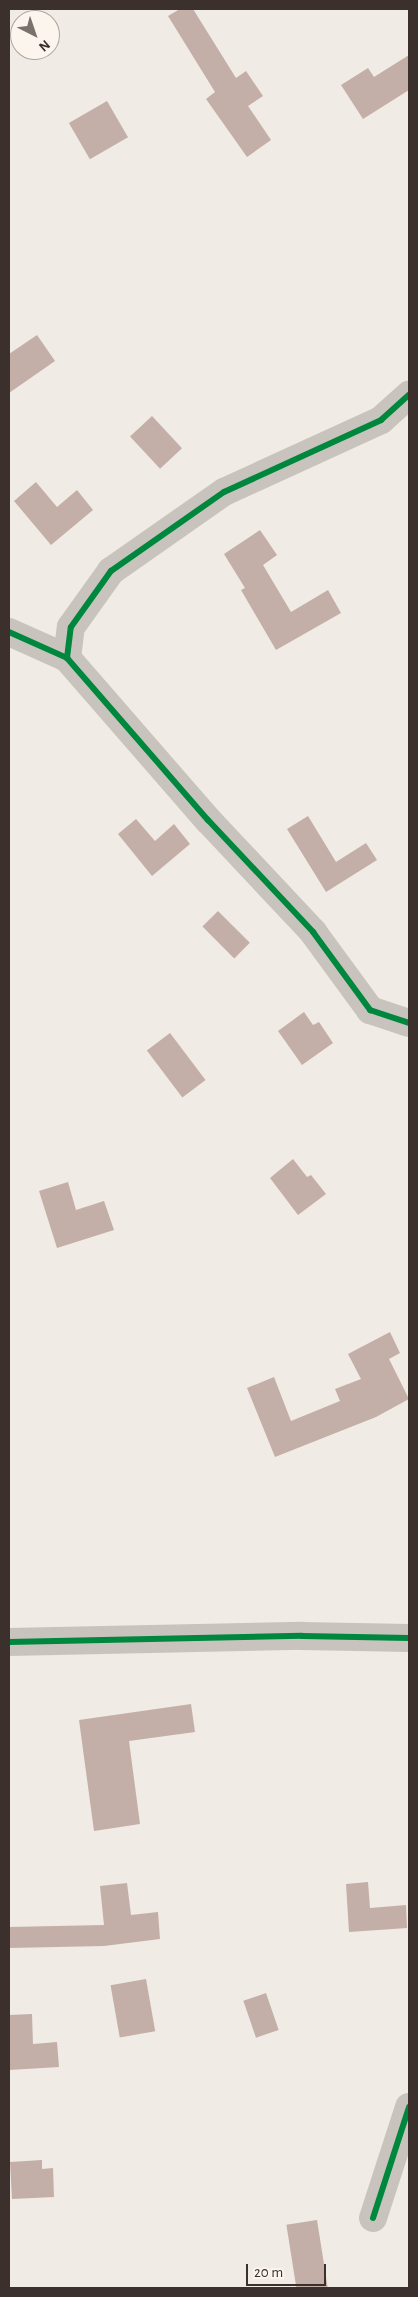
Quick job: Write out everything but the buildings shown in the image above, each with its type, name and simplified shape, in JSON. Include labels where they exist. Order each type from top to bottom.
[{"type":"street","points":[[67,658],[71,627],[111,571],[224,492],[382,420],[409,395]]},
{"type":"street","points":[[9,632],[67,658],[208,820],[313,932],[370,1010],[409,1023]]},
{"type":"street","points":[[9,1642],[302,1636],[409,1638]]},
{"type":"street","points":[[374,2218],[409,2107]]},
{"type":"cycle path","points":[[67,658],[71,627],[111,571],[224,492],[381,420],[409,395]]},
{"type":"cycle path","points":[[9,632],[67,658],[208,820],[313,932],[370,1010],[409,1023]]},
{"type":"cycle path","points":[[9,1642],[302,1636],[409,1638]]},
{"type":"cycle path","points":[[373,2218],[409,2107]]}]
